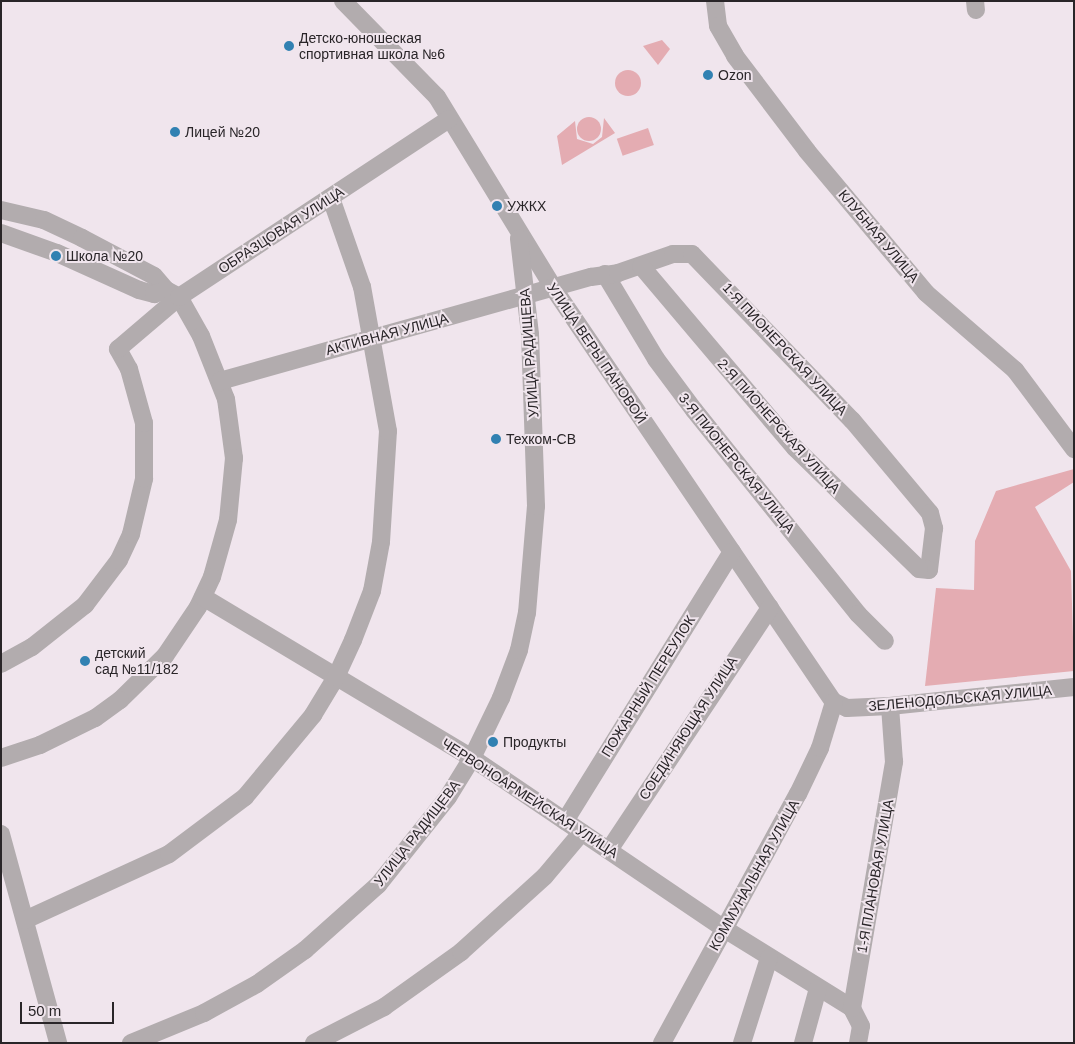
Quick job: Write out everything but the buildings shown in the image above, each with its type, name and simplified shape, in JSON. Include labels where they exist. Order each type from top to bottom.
[{"type":"street","name":"УЛИЦА ВЕРЫ ПАНОВОЙ","points":[[344,1],[437,97],[554,289],[770,608],[840,705]]},
{"type":"street","name":"КЛУБНАЯ УЛИЦА","points":[[715,1],[718,26],[736,56],[807,151],[926,294],[1015,370],[1074,449]]},
{"type":"street","name":"ОБРАЗЦОВАЯ УЛИЦА","points":[[1,664],[32,647],[85,605],[119,560],[131,534],[144,480],[144,423],[129,370],[118,348],[173,293],[331,198],[449,119]]},
{"type":"street","points":[[25,920],[168,854],[209,826],[245,797],[276,762],[313,715],[336,677],[372,591],[381,542],[388,430],[373,338],[350,248],[331,198]]},
{"type":"street","points":[[1,210],[34,217],[125,259],[154,276],[173,293],[220,381],[231,426],[233,488],[221,550],[203,597],[165,656],[120,700],[68,733],[1,758]]},
{"type":"street","points":[[24,241],[34,217]]},
{"type":"street","points":[[1,233],[139,290],[154,294],[173,293]]},
{"type":"street","name":"УЛИЦА РАДИЩЕВА","points":[[131,1043],[204,1013],[257,984],[305,950],[378,885],[448,796],[472,758],[502,698],[519,650],[526,613],[536,506],[527,296],[519,234]]},
{"type":"street","name":"1-Я ПИОНЕРСКАЯ УЛИЦА","points":[[554,289],[641,266],[673,254],[692,254],[712,272],[852,420],[930,513],[934,528],[929,570]]},
{"type":"street","name":"2-Я ПИОНЕРСКАЯ УЛИЦА","points":[[641,266],[795,448],[919,569],[929,570]]},
{"type":"street","name":"3-Я ПИОНЕРСКАЯ УЛИЦА","points":[[605,274],[656,359],[694,410],[858,614],[885,641]]},
{"type":"street","name":"АКТИВНАЯ УЛИЦА","points":[[220,381],[554,289]]},
{"type":"street","name":"ПОЖАРНЫЙ ПЕРЕУЛОК","points":[[565,821],[732,552]]},
{"type":"street","name":"ЧЕРВОНОАРМЕЙСКАЯ УЛИЦА","points":[[203,597],[472,758],[723,928],[852,1008]]},
{"type":"street","name":"СОЕДИНЯЮЩАЯ УЛИЦА","points":[[609,850],[770,608]]},
{"type":"street","name":"ЗЕЛЕНОДОЛЬСКАЯ УЛИЦА","points":[[840,705],[890,706],[1074,687]]},
{"type":"street","name":"КОММУНАЛЬНАЯ УЛИЦА","points":[[662,1043],[723,928],[798,794],[840,705]]},
{"type":"street","name":"1-Я ПЛАНОВАЯ УЛИЦА","points":[[858,1043],[861,1026],[852,1008],[894,762],[890,706]]},
{"type":"street","points":[[314,1043],[384,1007],[461,952],[545,876],[582,832]]},
{"type":"street","points":[[1,834],[58,1043]]},
{"type":"street","points":[[742,1043],[769,958]]},
{"type":"street","points":[[803,1043],[818,988]]},
{"type":"shaded area","points":[[662,40],[670,49],[658,65],[643,46]]},
{"type":"shaded area","points":[[628,70],[637,74],[641,83],[637,92],[628,96],[619,92],[615,83],[619,74]]},
{"type":"shaded area","points":[[584,117],[594,117],[601,124],[601,134],[594,141],[584,141],[577,134],[577,124]]},
{"type":"shaded area","points":[[604,118],[615,133],[562,165],[557,136],[575,121],[577,139],[593,144],[602,137]]},
{"type":"shaded area","points":[[648,128],[654,145],[623,156],[617,139]]},
{"type":"shaded area","points":[[1074,469],[1074,482],[1035,507],[1071,571],[1074,671],[925,686],[936,588],[974,590],[975,541],[996,491]]},
{"type":"place","name":"Детско-юношеская спортивная школа №6","points":[[289,46]]},
{"type":"place","name":"Ozon","points":[[708,75]]},
{"type":"place","name":"Лицей №20","points":[[175,132]]},
{"type":"place","name":"УЖКХ","points":[[497,206]]},
{"type":"place","name":"Школа №20","points":[[56,256]]},
{"type":"place","name":"Техком-СВ","points":[[496,439]]},
{"type":"place","name":"детский сад №11/182","points":[[85,661]]},
{"type":"place","name":"Продукты","points":[[493,742]]}]
